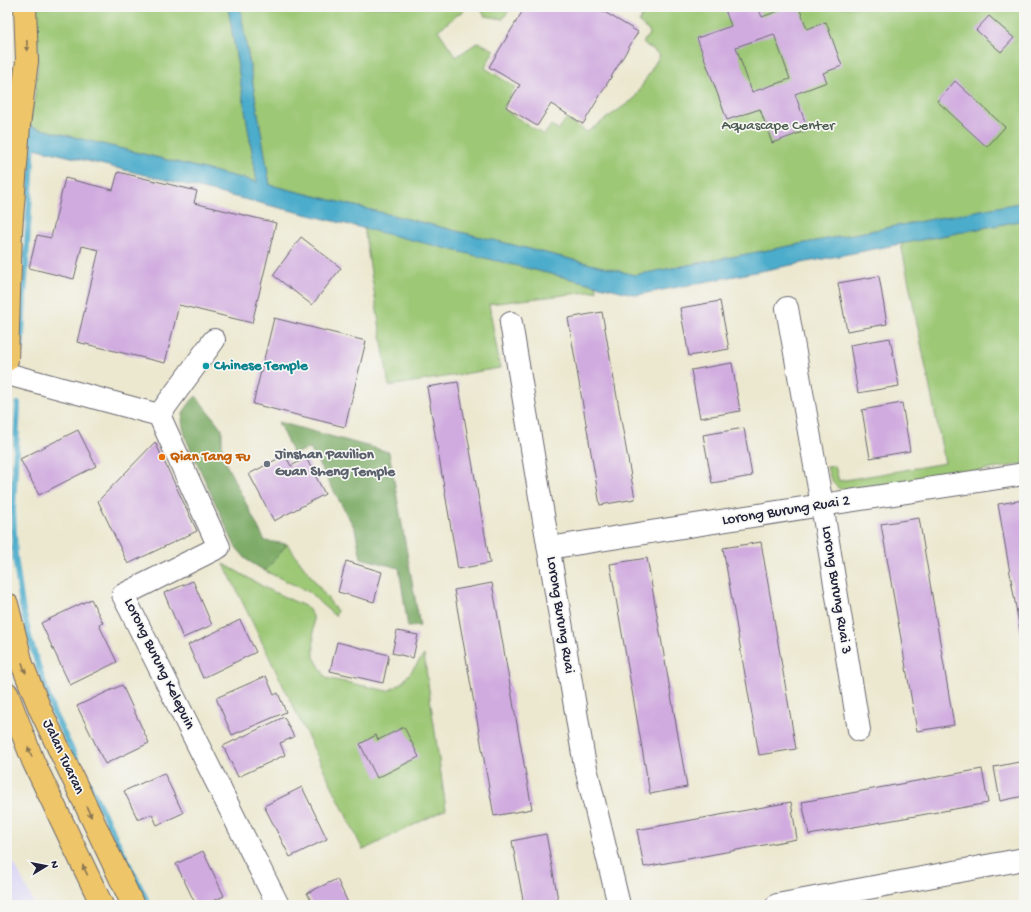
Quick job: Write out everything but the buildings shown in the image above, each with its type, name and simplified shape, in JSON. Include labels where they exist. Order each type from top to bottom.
[{"type":"main road","points":[[7,360],[12,224],[19,126],[27,62],[25,7]]},
{"type":"main road","name":"Jalan Tuaran","points":[[7,604],[22,664],[40,709],[133,905]]},
{"type":"main road","name":"Jalan Tuaran","points":[[7,693],[33,761],[102,905]]},
{"type":"street","name":"Lorong Burung Ruai 3","points":[[787,308],[822,505],[859,730]]},
{"type":"street","name":"Lorong Burung Ruai","points":[[511,323],[584,760],[619,905]]},
{"type":"street","points":[[7,374],[159,415],[214,340]]},
{"type":"street","name":"Lorong Burung Kelepuin","points":[[159,415],[219,546],[123,595],[278,905]]},
{"type":"street","name":"Lorong Burung Ruai 2","points":[[549,548],[1024,474]]},
{"type":"street","points":[[777,905],[1024,859]]},
{"type":"shaded area","points":[[7,849],[35,905],[7,905]]},
{"type":"green space","points":[[36,7],[228,7],[257,182],[29,126],[35,95],[38,59]]},
{"type":"green space","name":"Aquascape Center","points":[[240,7],[468,7],[438,30],[456,57],[478,42],[494,50],[485,68],[515,87],[503,109],[544,135],[551,125],[558,130],[566,119],[587,132],[634,99],[660,55],[643,43],[650,32],[639,23],[642,16],[627,7],[1024,7],[1024,202],[635,275],[270,185]]},
{"type":"green space","points":[[479,7],[511,7],[503,19],[485,16]]},
{"type":"green space","points":[[1024,220],[1024,464],[845,492],[841,490],[833,482],[827,467],[835,466],[839,481],[945,463],[901,244]]},
{"type":"green space","points":[[364,228],[596,285],[597,291],[489,304],[500,368],[389,386]]},
{"type":"green space","points":[[196,396],[222,429],[222,446],[227,466],[265,541],[287,544],[265,571],[247,560],[235,546],[187,441],[182,417],[190,402]]},
{"type":"green space","points":[[278,422],[389,452],[420,626],[408,627],[399,568],[361,558],[355,529],[310,448],[293,454]]},
{"type":"green space","points":[[287,544],[337,611],[335,616],[309,592],[265,571]]},
{"type":"green space","points":[[224,564],[269,590],[307,607],[313,616],[314,657],[326,678],[388,691],[402,683],[424,655],[446,809],[363,850]]},
{"type":"water","points":[[228,7],[240,7],[270,185],[635,275],[1024,202],[1024,220],[637,295],[26,146],[29,126],[257,182]]},
{"type":"waterway","points":[[21,350],[33,140]]},
{"type":"waterway","points":[[18,404],[13,510],[15,557],[22,606],[30,640],[53,712],[149,905]]},
{"type":"place","name":"Chinese Temple","points":[[206,366]]},
{"type":"place","name":"Qian Tang Fu","points":[[162,457]]},
{"type":"place","name":"Jinshan Pavilion Guan Sheng Temple","points":[[267,464]]}]
